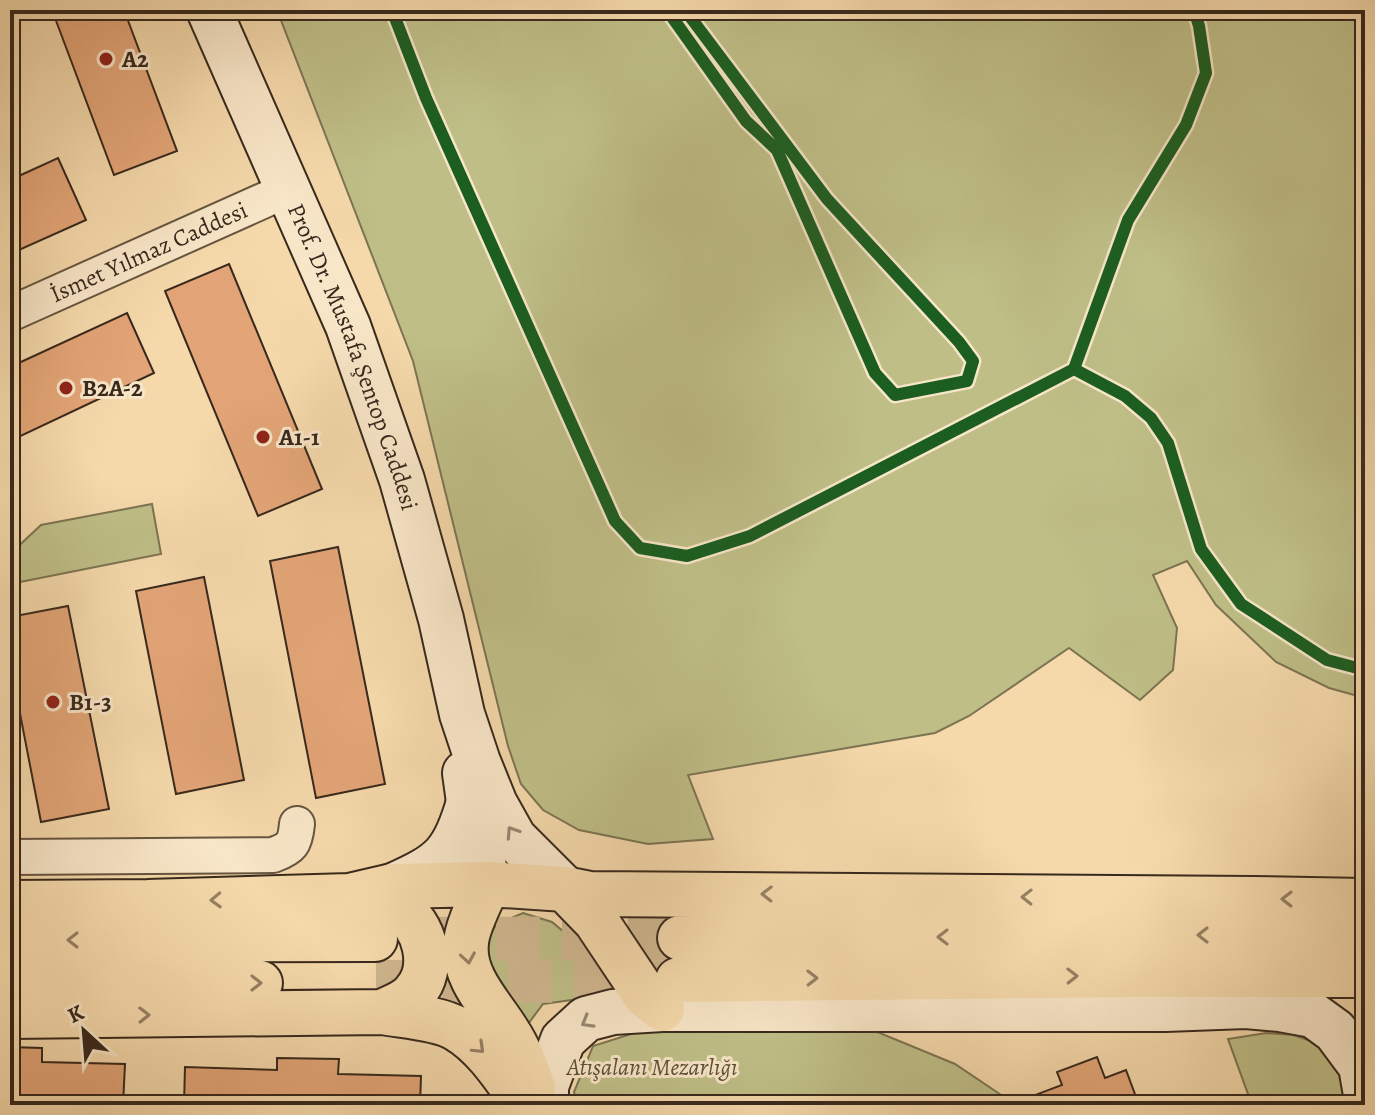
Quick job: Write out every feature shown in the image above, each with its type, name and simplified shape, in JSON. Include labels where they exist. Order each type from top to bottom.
[{"type":"highway","points":[[488,884],[466,942],[467,966],[520,1053],[539,1105]]},
{"type":"highway","points":[[350,896],[393,886],[488,884],[565,889],[590,894],[1365,901]]},
{"type":"highway","points":[[565,889],[596,921],[646,996],[674,976],[1365,935]]},
{"type":"highway","points":[[10,903],[350,896],[382,899],[400,907],[418,926],[425,949],[426,970],[412,996],[10,1016]]},
{"type":"highway","points":[[10,940],[375,939]]},
{"type":"highway","points":[[674,976],[1365,975]]},
{"type":"highway","points":[[10,984],[379,997],[431,1021],[457,1029],[482,1050],[525,1105]]},
{"type":"main road","name":"Prof. Dr. Mustafa Şentop Caddesi","points":[[209,10],[348,326],[402,480],[441,619],[462,714]]},
{"type":"main road","points":[[462,714],[469,802],[488,884]]},
{"type":"main road","points":[[462,714],[495,804],[514,838],[565,889]]},
{"type":"main road","points":[[393,886],[425,872],[448,853],[457,838],[469,802]]},
{"type":"main road","points":[[546,1105],[546,1086],[563,1040],[586,1019],[613,1012],[674,976],[1165,1009],[1246,1006],[1280,1009],[1313,1015],[1335,1031],[1361,1066],[1365,1089]]},
{"type":"street","name":"İsmet Yılmaz Caddesi","points":[[10,314],[287,190]]},
{"type":"street","points":[[10,857],[273,855],[287,850],[295,841],[297,824]]},
{"type":"green space","points":[[277,10],[1365,10],[1365,698],[1329,688],[1276,662],[1216,605],[1187,561],[1153,575],[1177,628],[1173,670],[1140,700],[1069,648],[969,716],[935,733],[688,775],[713,839],[648,844],[579,830],[543,810],[521,784],[508,746],[413,361]]},
{"type":"green space","points":[[152,504],[161,554],[10,584],[10,554],[41,525]]},
{"type":"green space","points":[[523,913],[552,922],[577,943],[608,995],[543,1004],[528,1024],[488,967],[483,943],[497,924]]},
{"type":"green space","name":"Atışalanı Mezarlığı","points":[[650,1028],[875,1031],[955,1064],[1016,1105],[577,1105],[574,1092],[593,1046]]},
{"type":"green space","points":[[1266,1033],[1293,1035],[1333,1048],[1353,1105],[1252,1105],[1228,1039]]},
{"type":"building","name":"A2","points":[[52,10],[124,10],[177,151],[114,175]]},
{"type":"building","points":[[58,158],[86,220],[10,254],[10,180]]},
{"type":"building","name":"A1-1","points":[[229,264],[322,489],[258,516],[165,291]]},
{"type":"building","name":"B2A-2","points":[[127,313],[154,373],[10,441],[10,367]]},
{"type":"building","points":[[338,547],[385,784],[316,798],[270,561]]},
{"type":"building","points":[[204,577],[244,780],[176,794],[136,591]]},
{"type":"building","name":"B1-3","points":[[68,606],[109,809],[41,822],[10,662],[10,617]]},
{"type":"building","points":[[10,1047],[42,1048],[42,1062],[125,1064],[123,1105],[10,1105]]},
{"type":"building","points":[[1097,1057],[1105,1078],[1126,1070],[1139,1105],[1014,1105],[1062,1085],[1057,1072]]},
{"type":"building","points":[[277,1058],[339,1059],[338,1074],[421,1076],[420,1105],[184,1105],[185,1067],[277,1070]]},
{"type":"tunnel","points":[[430,939],[680,938]]},
{"type":"tunnel","points":[[376,982],[669,980]]},
{"type":"cycle path","points":[[392,10],[426,98],[615,521],[640,548],[687,556],[750,536],[1074,369],[1128,220],[1186,125],[1206,73],[1194,10]]},
{"type":"cycle path","points":[[667,10],[746,121],[777,150],[875,373],[895,395],[967,381],[973,361],[959,342],[827,199],[685,10]]},
{"type":"cycle path","points":[[1074,369],[1125,396],[1151,418],[1168,443],[1201,549],[1241,604],[1327,660],[1365,670]]},
{"type":"place","name":"A2","points":[[106,59]]},
{"type":"place","name":"B2A-2","points":[[66,388]]},
{"type":"place","name":"A1-1","points":[[263,437]]},
{"type":"place","name":"B1-3","points":[[53,702]]}]
